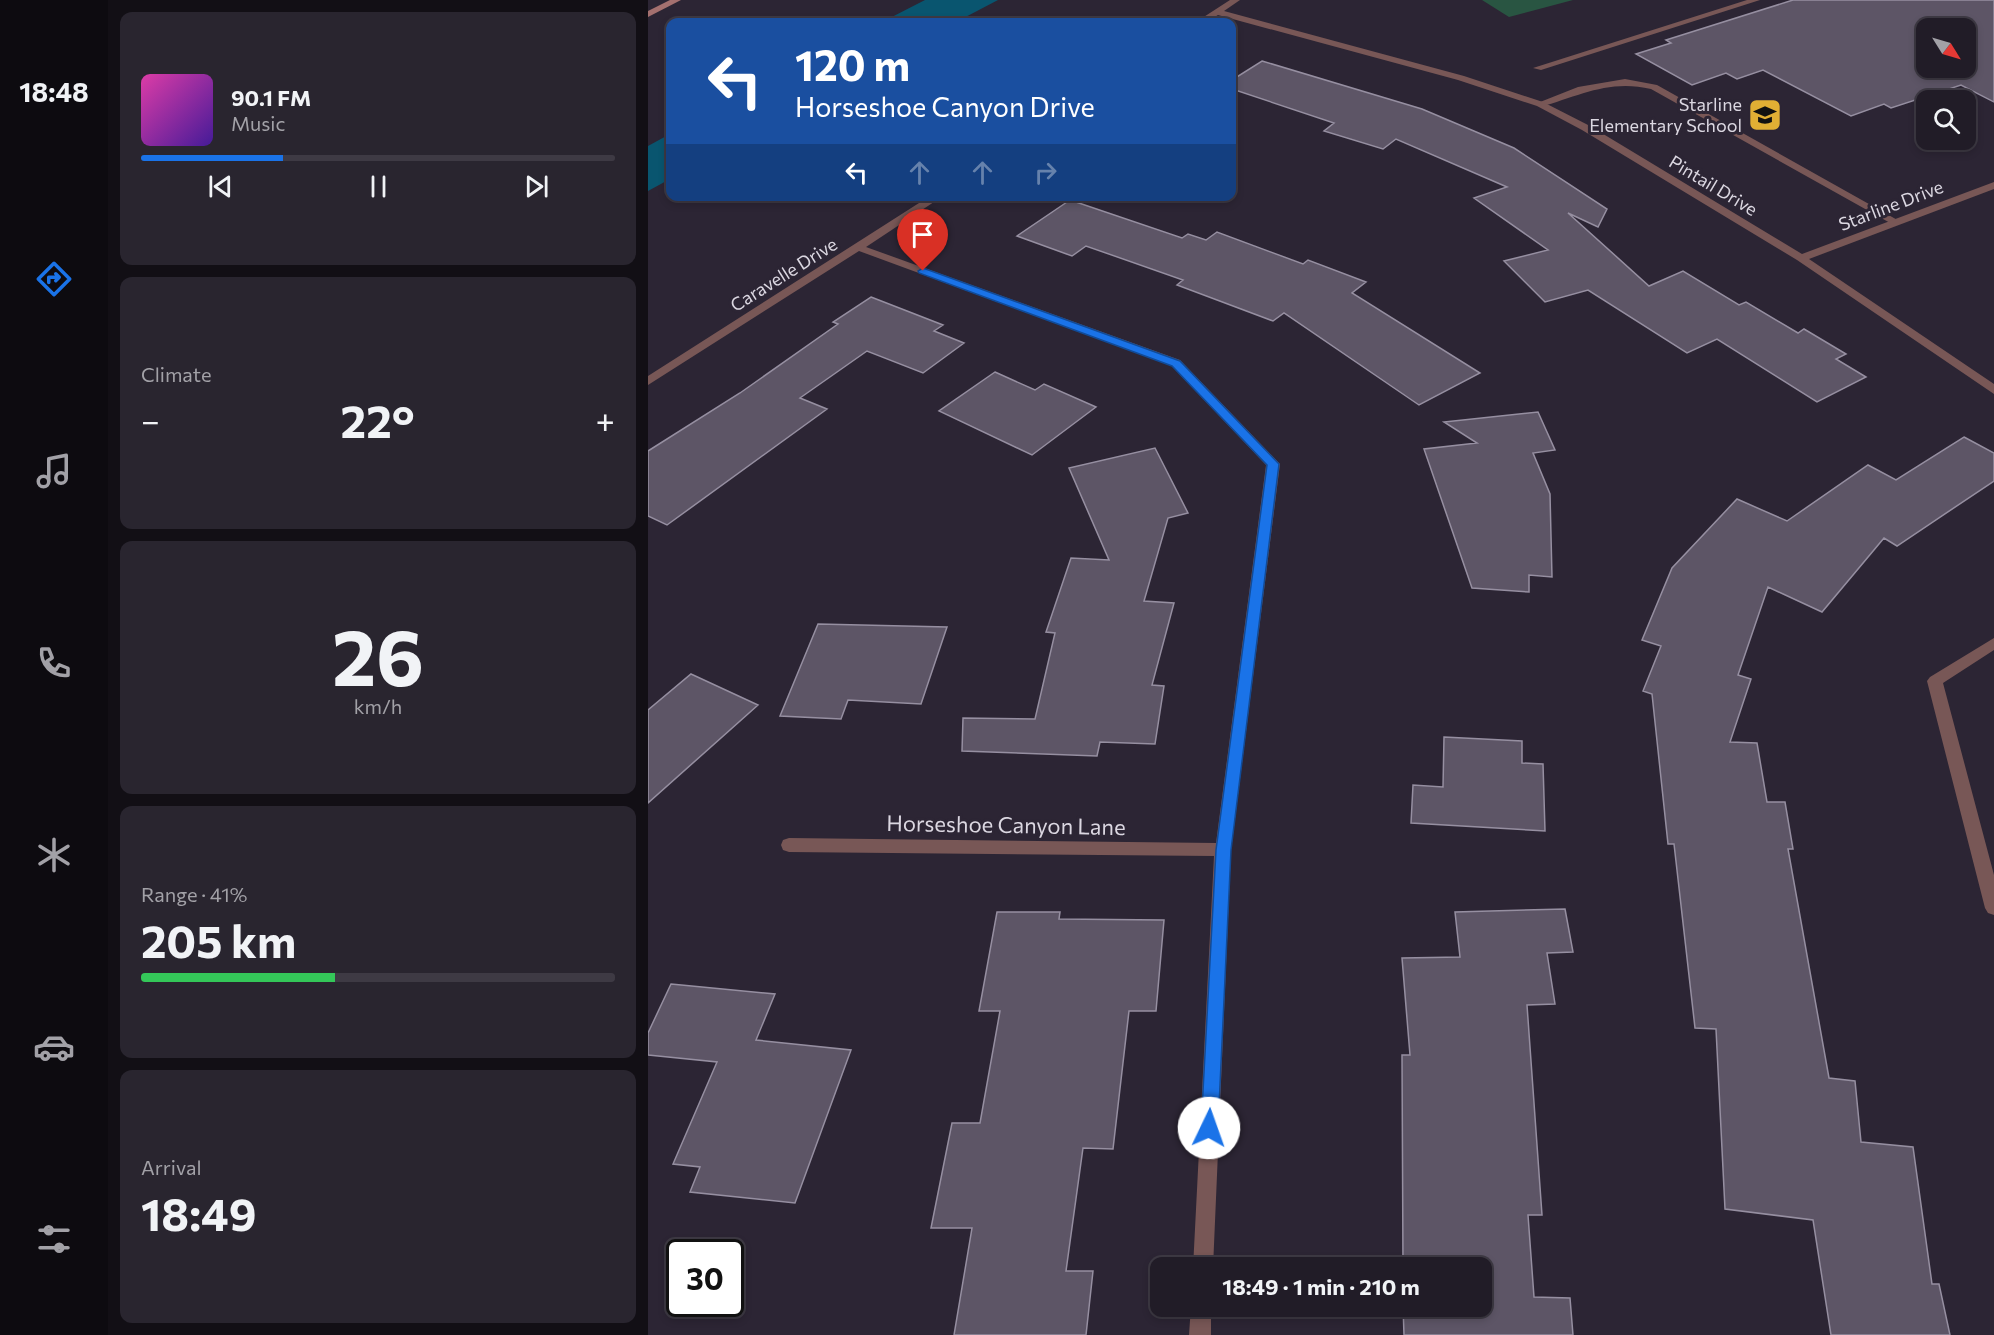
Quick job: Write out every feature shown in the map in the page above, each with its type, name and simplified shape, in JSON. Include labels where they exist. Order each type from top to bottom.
[{"type":"street","points":[[648,14],[677,0]]},
{"type":"street","points":[[1207,18],[1236,0]]},
{"type":"street","points":[[1538,68],[1756,0]]},
{"type":"street","name":"Pintail Drive","points":[[1217,12],[1471,81],[1540,104],[1586,128],[1801,258],[1994,390]]},
{"type":"street","points":[[1540,104],[1607,82],[1633,82],[1654,87],[1896,222]]},
{"type":"street","name":"Starline Drive","points":[[1801,258],[1994,185]]},
{"type":"street","name":"Caravelle Drive","points":[[648,381],[930,201]]},
{"type":"street","points":[[860,248],[1176,363],[1273,464],[1223,850],[1204,1257]]},
{"type":"street","points":[[1994,643],[1935,681],[1994,908]]},
{"type":"street","name":"Horseshoe Canyon Lane","points":[[789,845],[1223,850]]},
{"type":"street","points":[[1200,1335],[1201,1317]]},
{"type":"green space","points":[[1482,0],[1573,0],[1509,17]]},
{"type":"water","points":[[925,0],[998,0],[964,18],[890,18]]},
{"type":"water","points":[[666,136],[666,181],[648,191],[648,146]]},
{"type":"building","points":[[1793,0],[1994,0],[1994,102],[1976,93],[1976,90],[1961,85],[1946,90],[1916,90],[1916,100],[1891,108],[1884,104],[1851,116],[1763,70],[1737,79],[1726,73],[1692,85],[1636,54],[1671,43],[1666,40]]},
{"type":"building","points":[[1262,61],[1422,109],[1514,148],[1607,209],[1598,227],[1568,213],[1649,286],[1683,271],[1739,305],[1746,302],[1798,333],[1804,329],[1846,354],[1836,359],[1866,377],[1817,402],[1717,339],[1687,353],[1588,290],[1545,302],[1504,261],[1548,250],[1474,198],[1507,187],[1396,139],[1383,149],[1324,131],[1334,123],[1236,90],[1236,77]]},
{"type":"building","points":[[1069,201],[1182,238],[1188,234],[1206,240],[1217,232],[1303,264],[1308,260],[1366,282],[1352,293],[1480,373],[1419,405],[1284,313],[1273,321],[1177,285],[1183,280],[1086,246],[1072,256],[1017,236]]},
{"type":"building","points":[[871,297],[943,325],[934,331],[964,343],[923,373],[867,351],[800,398],[827,409],[667,525],[648,516],[648,451],[740,393],[838,324],[833,322]]},
{"type":"building","points":[[995,372],[1035,390],[1044,384],[1096,407],[1032,455],[939,411]]},
{"type":"building","points":[[1538,412],[1555,450],[1533,453],[1550,494],[1552,577],[1529,575],[1529,592],[1472,588],[1424,449],[1477,443],[1444,422]]},
{"type":"building","points":[[1964,437],[1994,453],[1994,481],[1897,546],[1884,538],[1822,612],[1768,587],[1738,675],[1751,679],[1730,742],[1757,743],[1767,802],[1785,802],[1793,849],[1788,849],[1829,1078],[1855,1081],[1861,1142],[1913,1147],[1932,1284],[1939,1284],[1950,1335],[1831,1335],[1813,1220],[1725,1209],[1716,1029],[1695,1028],[1674,844],[1668,844],[1652,694],[1643,691],[1661,646],[1642,640],[1672,568],[1737,499],[1787,521],[1868,465],[1896,480]]},
{"type":"building","points":[[1155,448],[1188,513],[1168,518],[1144,601],[1174,603],[1152,685],[1164,686],[1155,744],[1100,742],[1097,756],[962,751],[963,718],[1035,719],[1055,633],[1046,632],[1071,558],[1109,560],[1069,468]]},
{"type":"building","points":[[818,624],[947,627],[921,704],[848,700],[841,719],[780,716]]},
{"type":"building","points":[[691,674],[758,705],[648,803],[648,710]]},
{"type":"building","points":[[1444,737],[1522,741],[1522,763],[1543,764],[1545,831],[1411,823],[1413,785],[1443,787]]},
{"type":"building","points":[[1565,909],[1573,952],[1547,953],[1555,1004],[1527,1005],[1542,1215],[1528,1215],[1534,1297],[1570,1298],[1573,1335],[1404,1335],[1403,1317],[1492,1317],[1492,1257],[1403,1257],[1402,1055],[1410,1055],[1402,958],[1460,957],[1455,912]]},
{"type":"building","points":[[997,912],[1060,912],[1059,919],[1164,920],[1156,1011],[1129,1011],[1113,1149],[1083,1148],[1066,1271],[1093,1271],[1086,1335],[954,1335],[972,1228],[931,1228],[952,1123],[980,1123],[1000,1011],[979,1011]]},
{"type":"building","points":[[671,984],[775,994],[756,1040],[851,1050],[795,1203],[690,1192],[700,1167],[673,1164],[717,1062],[648,1055],[648,1033]]},
{"type":"place","name":"Starline Elementary School","points":[[1765,115]]},
{"type":"route","points":[[923,271],[1176,363],[1273,464],[1223,850],[1209,1128]]}]
